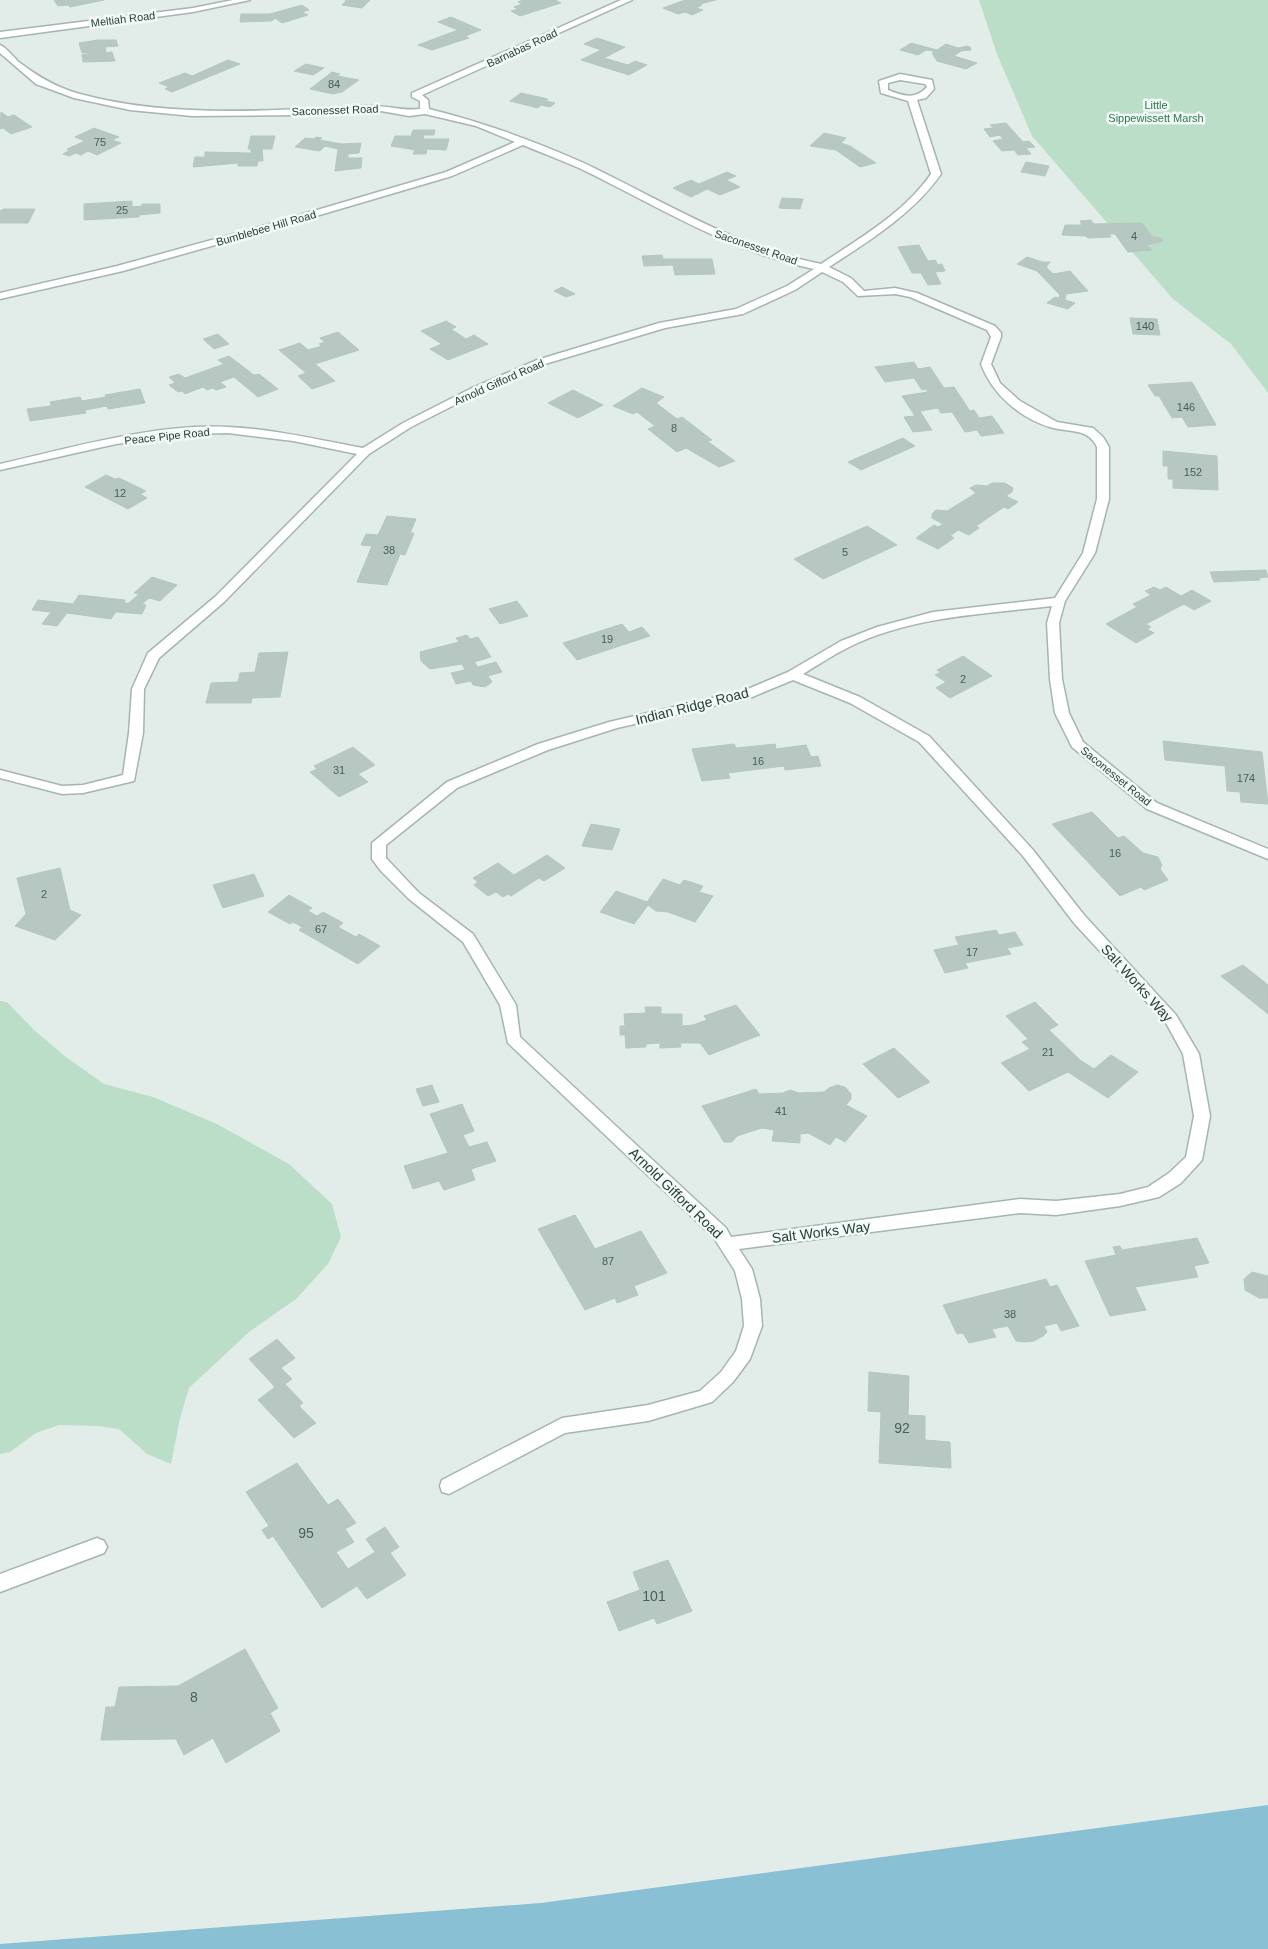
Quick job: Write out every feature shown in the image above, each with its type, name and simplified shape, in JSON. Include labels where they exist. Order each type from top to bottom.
[{"type":"street","name":"Meltiah Road","points":[[0,35],[193,10],[246,0]]},
{"type":"street","name":"Barnabas Road","points":[[381,108],[409,98],[628,0]]},
{"type":"street","name":"Saconesset Road","points":[[0,48],[10,59],[39,82],[77,96],[130,107],[192,113],[297,112],[381,108],[409,113],[426,111],[479,124],[525,141],[615,182],[704,228],[785,260],[820,267],[847,280],[862,294],[894,292],[913,295],[989,326],[996,333],[986,364],[998,389],[1054,425],[1077,427],[1091,431],[1101,440],[1103,447],[1103,499],[1089,553],[1059,601],[1052,623],[1056,678],[1062,713],[1077,744],[1152,806],[1268,854]]},
{"type":"street","points":[[409,98],[424,100],[426,111]]},
{"type":"street","name":"Arnold Gifford Road","points":[[0,774],[62,790],[83,789],[129,778],[136,732],[138,689],[153,656],[220,599],[364,452],[408,425],[474,391],[541,362],[663,325],[739,312],[791,288],[820,267],[864,240],[903,210],[926,188],[936,174],[912,99]]},
{"type":"street","name":"Bumblebee Hill Road","points":[[0,296],[119,269],[449,174],[525,141]]},
{"type":"street","name":"Peace Pipe Road","points":[[0,467],[116,442],[192,431],[228,430],[292,438],[364,452]]},
{"type":"street","name":"Indian Ridge Road","points":[[379,853],[379,843],[452,785],[518,756],[614,725],[747,694],[794,675],[845,644],[881,630],[933,616],[1059,601]]},
{"type":"street","name":"Salt Works Way","points":[[727,1244],[1020,1206],[1056,1208],[1120,1200],[1153,1192],[1175,1178],[1194,1160],[1202,1116],[1191,1054],[1171,1019],[1079,919],[1028,853],[924,739],[855,700],[794,675]]},
{"type":"street","name":"Arnold Gifford Road","points":[[379,853],[379,859],[386,868],[414,896],[468,938],[508,1005],[512,1040],[720,1233],[743,1269],[751,1299],[753,1326],[744,1354],[727,1377],[706,1397],[648,1413],[562,1426],[449,1486]]},
{"type":"street","points":[[0,1583],[97,1548]]},
{"type":"green space","name":"Little Sippewissett Marsh","points":[[979,0],[1268,0],[1268,393],[1231,344],[1173,299],[1032,136],[997,54]]},
{"type":"green space","points":[[0,1001],[7,1002],[34,1030],[66,1057],[104,1084],[153,1097],[217,1124],[289,1164],[332,1204],[341,1237],[328,1264],[296,1299],[249,1332],[189,1388],[180,1418],[171,1464],[147,1454],[119,1429],[99,1426],[59,1425],[36,1433],[10,1452],[0,1454]]},
{"type":"water","points":[[1268,1805],[1268,1949],[0,1949],[0,1944],[541,1903]]},
{"type":"building","points":[[54,0],[104,0],[70,7],[68,5],[58,6]]},
{"type":"building","points":[[347,0],[370,0],[362,8],[342,5]]},
{"type":"building","points":[[523,0],[555,0],[561,3],[520,16],[511,11],[518,9],[514,7],[522,4],[518,2]]},
{"type":"building","points":[[685,0],[716,0],[700,4],[702,5],[696,8],[703,10],[692,15],[685,12],[678,14],[663,8]]},
{"type":"building","points":[[302,5],[309,10],[302,12],[308,15],[282,23],[275,18],[272,21],[240,22],[241,14],[270,14]]},
{"type":"building","points":[[451,17],[481,30],[465,36],[469,38],[432,50],[418,45],[458,30],[438,22]]},
{"type":"building","points":[[597,38],[625,47],[604,58],[628,65],[635,61],[647,65],[629,75],[581,60],[601,50],[584,44]]},
{"type":"building","points":[[116,40],[118,46],[105,47],[106,53],[112,52],[115,61],[83,62],[82,55],[89,53],[82,53],[79,43]]},
{"type":"building","points":[[911,43],[937,50],[946,44],[958,48],[967,46],[971,50],[961,51],[954,56],[977,63],[966,69],[937,61],[932,53],[934,51],[926,50],[918,55],[900,50]]},
{"type":"building","points":[[228,60],[240,64],[172,92],[165,89],[169,87],[159,83],[185,73],[192,76]]},
{"type":"building","points":[[306,64],[324,68],[313,75],[294,71]]},
{"type":"building","points":[[332,72],[340,74],[337,76],[359,80],[342,92],[333,94],[310,89]]},
{"type":"building","points":[[521,93],[548,99],[546,101],[555,103],[550,107],[541,105],[538,108],[510,101]]},
{"type":"building","points":[[1,112],[8,117],[14,115],[32,127],[11,134],[3,128],[0,129]]},
{"type":"building","points":[[1006,123],[1023,142],[1029,141],[1035,147],[1026,148],[1031,154],[1018,155],[1014,150],[1002,151],[993,141],[1003,139],[1000,135],[990,137],[984,129],[994,128],[990,125]]},
{"type":"building","points":[[94,128],[119,137],[112,140],[121,143],[97,155],[88,151],[81,155],[76,153],[69,156],[63,154],[70,150],[67,149],[85,141],[75,137]]},
{"type":"building","points":[[413,130],[435,130],[434,135],[424,135],[423,139],[449,139],[446,150],[427,149],[426,154],[413,154],[415,150],[391,146],[395,136],[411,136]]},
{"type":"building","points":[[824,133],[846,138],[841,143],[850,146],[876,163],[860,167],[836,150],[810,146]]},
{"type":"building","points":[[251,136],[275,136],[272,149],[262,149],[263,161],[258,161],[257,166],[238,166],[238,163],[193,167],[195,157],[205,157],[205,152],[251,153],[251,149],[248,149]]},
{"type":"building","points":[[316,137],[322,138],[320,140],[342,144],[361,143],[359,153],[348,154],[348,158],[362,158],[361,168],[335,171],[338,149],[325,146],[320,151],[295,147],[305,138],[314,139]]},
{"type":"building","points":[[1026,162],[1049,166],[1045,176],[1021,172]]},
{"type":"building","points":[[727,172],[736,176],[726,180],[740,187],[720,195],[707,189],[691,197],[673,188],[691,180],[699,184]]},
{"type":"building","points":[[782,198],[803,199],[800,209],[779,208]]},
{"type":"building","points":[[132,201],[132,207],[142,206],[142,204],[160,204],[160,213],[139,215],[139,217],[84,220],[84,204]]},
{"type":"building","points":[[4,209],[35,209],[28,223],[0,223],[0,211]]},
{"type":"building","points":[[1091,220],[1094,224],[1142,223],[1152,237],[1161,238],[1163,241],[1147,245],[1152,250],[1128,252],[1115,234],[1109,234],[1111,237],[1088,238],[1086,236],[1062,235],[1065,225],[1082,225],[1080,221]]},
{"type":"building","points":[[919,245],[928,261],[935,260],[938,265],[942,264],[945,271],[935,272],[941,284],[928,285],[921,273],[912,273],[898,247]]},
{"type":"building","points":[[662,255],[663,259],[712,259],[715,274],[675,275],[673,265],[644,266],[642,256]]},
{"type":"building","points":[[1027,257],[1050,262],[1046,267],[1053,274],[1070,271],[1088,291],[1066,294],[1065,300],[1075,303],[1068,309],[1047,303],[1055,297],[1059,298],[1060,295],[1037,271],[1017,264]]},
{"type":"building","points":[[562,287],[575,294],[566,297],[554,291]]},
{"type":"building","points":[[1130,318],[1157,319],[1160,335],[1133,334]]},
{"type":"building","points":[[446,321],[456,327],[451,329],[466,339],[474,335],[488,344],[448,360],[430,349],[442,344],[421,331]]},
{"type":"building","points":[[338,332],[359,350],[315,364],[335,381],[312,389],[298,376],[306,373],[279,350],[300,343],[308,350],[322,346],[319,344],[325,342],[320,338]]},
{"type":"building","points":[[218,334],[229,344],[214,349],[203,339]]},
{"type":"building","points":[[229,356],[254,375],[259,374],[278,389],[258,397],[234,377],[220,382],[226,387],[207,390],[203,387],[185,394],[182,391],[178,392],[169,385],[175,383],[169,377],[179,374],[185,378],[224,364],[218,360]]},
{"type":"building","points":[[914,362],[918,369],[930,367],[944,388],[954,387],[970,411],[974,410],[979,418],[992,416],[1004,433],[981,436],[977,430],[965,432],[952,412],[941,413],[938,408],[920,411],[932,430],[913,432],[904,417],[915,416],[902,396],[928,392],[926,389],[922,390],[914,378],[885,382],[875,367]]},
{"type":"building","points":[[1192,382],[1216,425],[1188,427],[1182,417],[1172,418],[1159,396],[1155,396],[1148,385]]},
{"type":"building","points":[[642,388],[664,397],[656,403],[677,419],[682,417],[712,440],[707,441],[735,461],[719,467],[686,448],[677,452],[648,429],[655,426],[637,412],[633,414],[613,406]]},
{"type":"building","points":[[140,389],[145,403],[108,409],[107,406],[85,410],[86,413],[30,421],[27,409],[51,406],[50,402],[80,397],[82,401]]},
{"type":"building","points":[[573,390],[603,405],[578,418],[548,403]]},
{"type":"building","points":[[903,438],[915,446],[861,470],[848,462]]},
{"type":"building","points":[[1163,451],[1217,456],[1218,490],[1173,488],[1173,479],[1168,479],[1168,466],[1163,466]]},
{"type":"building","points":[[106,475],[115,479],[119,478],[146,491],[140,494],[147,498],[128,509],[85,487]]},
{"type":"building","points":[[992,483],[1005,483],[1013,488],[1012,492],[1006,496],[1018,502],[1008,509],[1004,507],[976,526],[979,528],[969,535],[958,530],[950,536],[954,538],[938,549],[916,538],[934,525],[938,527],[943,524],[932,518],[932,514],[936,510],[947,511],[976,493],[970,488],[976,485],[987,486]]},
{"type":"building","points":[[387,516],[416,519],[410,533],[414,533],[405,555],[400,554],[387,585],[357,582],[372,546],[361,545],[366,534],[378,535]]},
{"type":"building","points":[[867,526],[897,545],[823,579],[794,559]]},
{"type":"building","points":[[1266,570],[1268,577],[1259,578],[1260,580],[1214,582],[1210,572]]},
{"type":"building","points":[[152,577],[177,585],[160,601],[149,598],[142,604],[146,605],[142,614],[116,612],[111,619],[67,613],[57,626],[42,624],[51,612],[32,610],[38,600],[73,604],[79,595],[125,600],[124,603],[129,603],[139,594],[134,593]]},
{"type":"building","points":[[1154,587],[1160,590],[1166,587],[1181,596],[1192,590],[1211,601],[1194,610],[1184,604],[1146,624],[1151,627],[1147,629],[1154,633],[1136,643],[1106,624],[1137,607],[1133,604],[1151,595],[1145,591]]},
{"type":"building","points":[[517,601],[528,616],[500,624],[489,609]]},
{"type":"building","points":[[622,624],[629,632],[642,627],[650,636],[577,660],[563,643]]},
{"type":"building","points":[[467,635],[470,639],[478,637],[491,657],[474,662],[478,667],[496,662],[502,672],[488,676],[492,682],[485,687],[473,685],[471,681],[456,684],[451,673],[465,670],[462,664],[430,669],[421,661],[420,652],[459,642],[456,638]]},
{"type":"building","points":[[288,652],[280,697],[252,698],[251,703],[206,703],[211,683],[238,682],[240,673],[255,672],[259,653]]},
{"type":"building","points":[[963,656],[992,676],[950,698],[936,688],[946,682],[935,675],[941,672],[937,670]]},
{"type":"building","points":[[1163,741],[1262,752],[1268,804],[1241,802],[1240,792],[1227,791],[1225,766],[1165,760]]},
{"type":"building","points":[[734,744],[736,748],[775,744],[776,749],[806,745],[811,757],[818,756],[821,766],[785,770],[784,766],[728,773],[730,778],[702,781],[692,749]]},
{"type":"building","points":[[353,747],[375,765],[358,774],[368,782],[339,797],[310,772],[317,769],[314,766]]},
{"type":"building","points":[[1092,812],[1118,838],[1124,836],[1143,853],[1158,857],[1162,865],[1160,869],[1168,880],[1144,890],[1141,887],[1120,896],[1052,824]]},
{"type":"building","points":[[591,824],[620,829],[612,850],[582,846]]},
{"type":"building","points":[[547,855],[565,868],[544,881],[539,878],[511,896],[508,894],[503,897],[496,892],[488,896],[474,885],[478,882],[473,878],[498,863],[514,875]]},
{"type":"building","points":[[60,868],[70,910],[81,915],[55,940],[15,926],[26,914],[17,878]]},
{"type":"building","points":[[254,874],[264,896],[223,908],[213,885]]},
{"type":"building","points":[[663,879],[680,885],[684,880],[703,886],[699,892],[713,896],[695,922],[668,912],[656,911],[648,905],[634,924],[600,912],[616,891],[647,902]]},
{"type":"building","points":[[289,895],[312,908],[308,911],[317,916],[323,912],[343,923],[338,927],[356,937],[359,934],[380,946],[358,964],[299,930],[302,927],[293,922],[290,924],[268,912]]},
{"type":"building","points":[[996,930],[999,935],[1015,932],[1023,945],[1007,948],[1011,954],[965,963],[968,968],[945,973],[934,950],[959,945],[955,937]]},
{"type":"building","points":[[1243,965],[1268,985],[1268,1014],[1221,976]]},
{"type":"building","points":[[1035,1002],[1058,1025],[1049,1030],[1080,1060],[1094,1069],[1111,1055],[1138,1072],[1108,1098],[1068,1072],[1029,1091],[1001,1063],[1030,1049],[1022,1042],[1028,1039],[1006,1016]]},
{"type":"building","points":[[736,1005],[760,1035],[709,1055],[700,1043],[680,1043],[681,1047],[660,1048],[660,1043],[646,1044],[646,1047],[626,1048],[625,1035],[620,1035],[620,1026],[625,1026],[624,1014],[646,1013],[645,1007],[661,1007],[661,1014],[682,1014],[682,1026],[693,1025],[707,1020],[704,1016]]},
{"type":"building","points":[[894,1048],[930,1082],[898,1098],[863,1064]]},
{"type":"building","points":[[432,1085],[439,1102],[423,1106],[416,1089]]},
{"type":"building","points":[[837,1085],[845,1087],[851,1094],[851,1099],[846,1105],[867,1116],[845,1142],[836,1137],[830,1145],[808,1133],[800,1134],[800,1143],[772,1141],[774,1130],[762,1128],[737,1136],[732,1142],[724,1142],[702,1106],[756,1089],[759,1094],[783,1093],[790,1090],[799,1093],[824,1092]]},
{"type":"building","points":[[462,1104],[474,1131],[463,1135],[469,1147],[487,1142],[496,1161],[471,1169],[475,1180],[444,1190],[439,1181],[413,1189],[404,1166],[448,1153],[430,1114]]},
{"type":"building","points":[[575,1215],[595,1249],[641,1231],[667,1273],[634,1286],[638,1295],[617,1303],[615,1298],[585,1310],[538,1229]]},
{"type":"building","points":[[1197,1238],[1209,1263],[1194,1266],[1198,1277],[1135,1287],[1146,1310],[1110,1316],[1085,1261],[1116,1255],[1113,1247],[1120,1246],[1122,1250]]},
{"type":"building","points":[[1252,1272],[1268,1276],[1268,1298],[1259,1298],[1245,1290],[1244,1279]]},
{"type":"building","points":[[1046,1279],[1050,1287],[1057,1285],[1079,1326],[1061,1331],[1057,1323],[1044,1326],[1047,1332],[1043,1336],[1034,1341],[1024,1342],[1016,1341],[1008,1326],[992,1329],[996,1337],[969,1343],[963,1333],[957,1334],[943,1305]]},
{"type":"building","points":[[277,1339],[295,1358],[281,1368],[292,1379],[285,1384],[303,1403],[299,1406],[316,1423],[294,1438],[258,1400],[275,1387],[249,1359]]},
{"type":"building","points":[[869,1372],[909,1376],[908,1415],[925,1416],[925,1440],[950,1442],[951,1468],[879,1463],[881,1412],[868,1411]]},
{"type":"building","points":[[297,1463],[328,1505],[338,1499],[356,1523],[345,1529],[354,1542],[336,1552],[348,1569],[375,1552],[366,1539],[385,1527],[399,1547],[390,1553],[406,1575],[367,1599],[357,1586],[322,1608],[273,1536],[268,1539],[262,1530],[269,1526],[246,1492]]},
{"type":"building","points":[[668,1560],[692,1611],[657,1624],[654,1618],[619,1631],[607,1602],[640,1590],[633,1572]]},
{"type":"building","points":[[245,1649],[278,1708],[270,1713],[280,1731],[226,1763],[213,1738],[184,1755],[176,1739],[101,1740],[106,1707],[115,1707],[119,1687],[178,1686]]}]
